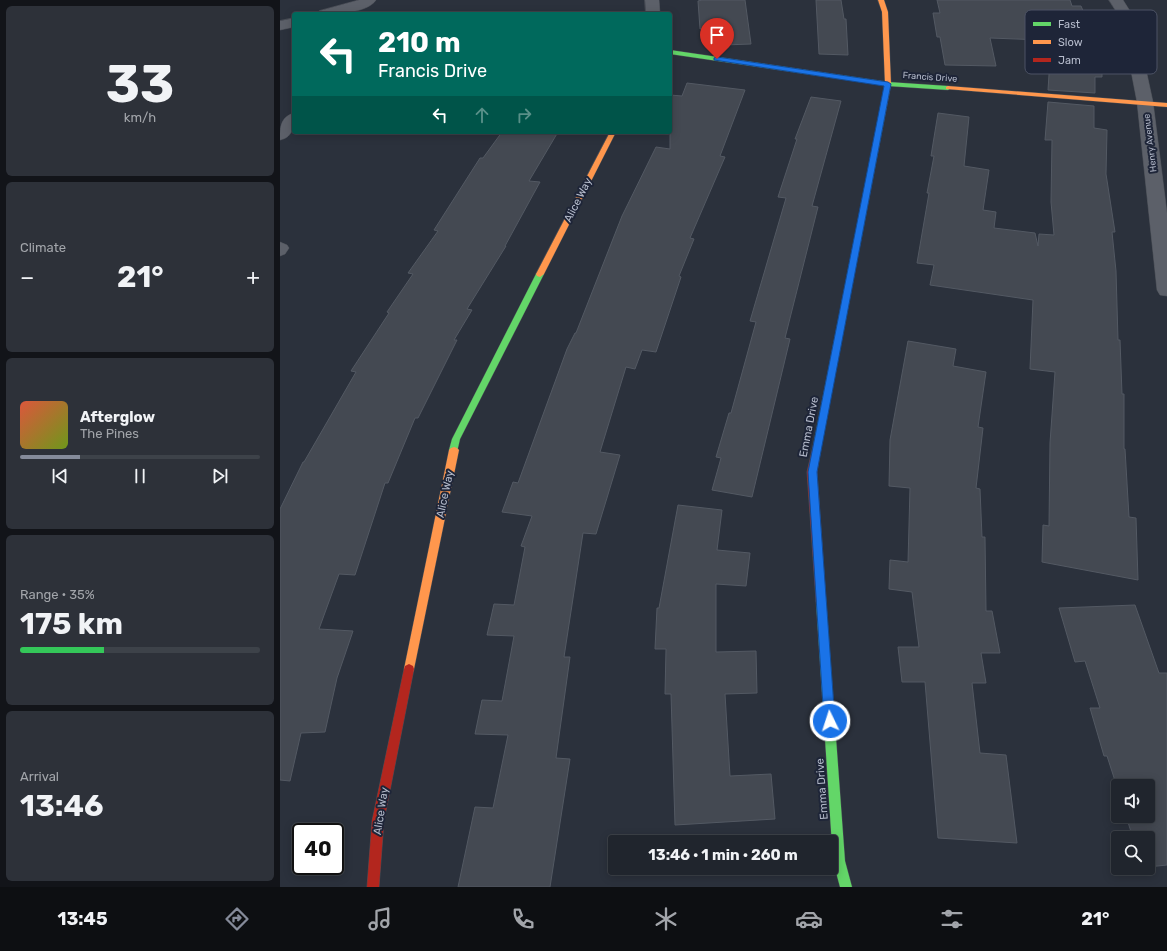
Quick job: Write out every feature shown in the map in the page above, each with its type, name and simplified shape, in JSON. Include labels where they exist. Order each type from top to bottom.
[{"type":"street","points":[[331,12],[364,3],[369,0]]},
{"type":"street","points":[[652,0],[653,12]]},
{"type":"street","name":"Emma Drive","points":[[846,887],[839,861],[812,472],[888,84],[885,12],[881,0]]},
{"type":"street","name":"Henry Avenue","points":[[1116,0],[1122,10]]},
{"type":"street","points":[[280,26],[292,23]]},
{"type":"street","name":"Francis Drive","points":[[672,52],[888,84],[1145,102],[1167,105]]},
{"type":"street","name":"Henry Avenue","points":[[1139,74],[1145,102],[1167,290]]},
{"type":"street","points":[[280,135],[292,120]]},
{"type":"street","name":"Alice Way","points":[[373,887],[378,821],[456,439],[612,134]]},
{"type":"lane","points":[[280,247],[282,248],[280,251]]},
{"type":"building","points":[[745,0],[751,44],[724,45],[722,29],[700,29],[698,1]]},
{"type":"building","points":[[816,0],[841,0],[844,19],[846,19],[848,55],[819,54]]},
{"type":"building","points":[[937,0],[1070,0],[1072,6],[1081,6],[1083,10],[1025,10],[1025,39],[990,38],[996,66],[945,65],[940,37],[937,37],[933,13],[940,13]]},
{"type":"building","points":[[1049,74],[1102,74],[1102,77],[1095,77],[1095,93],[1048,90]]},
{"type":"building","points":[[687,83],[745,90],[720,156],[725,157],[690,238],[694,239],[679,276],[681,277],[656,352],[642,350],[635,369],[626,367],[600,452],[620,455],[596,534],[583,533],[564,657],[570,657],[556,758],[570,759],[550,887],[458,887],[475,807],[493,808],[508,735],[475,734],[482,700],[502,701],[514,636],[487,635],[494,604],[514,605],[525,547],[521,546],[532,516],[502,512],[513,482],[518,483],[567,349],[576,333],[622,216],[656,147],[670,149],[670,134],[672,134],[672,95],[682,96]]},
{"type":"building","points":[[811,97],[841,101],[812,206],[818,207],[785,338],[790,339],[752,497],[712,490],[721,458],[716,457],[729,413],[731,413],[756,322],[750,321],[786,198],[778,197],[797,139],[795,139]]},
{"type":"building","points":[[1048,102],[1094,106],[1094,128],[1107,130],[1106,174],[1115,232],[1112,232],[1116,271],[1118,340],[1120,340],[1122,394],[1124,394],[1124,449],[1129,517],[1136,518],[1138,580],[1042,562],[1043,525],[1049,526],[1050,443],[1055,372],[1030,369],[1033,300],[930,285],[934,265],[917,263],[929,193],[927,193],[934,156],[931,156],[938,113],[969,117],[964,166],[989,170],[983,210],[996,212],[994,228],[1035,233],[1038,246],[1039,234],[1054,235],[1051,202],[1052,140],[1045,140]]},
{"type":"building","points":[[501,134],[557,134],[529,181],[540,182],[506,246],[467,309],[472,310],[454,340],[457,340],[418,418],[415,418],[388,483],[385,483],[355,575],[339,574],[319,629],[353,631],[337,678],[325,732],[301,733],[290,781],[280,780],[280,509],[303,462],[356,372],[351,371],[389,313],[387,312],[413,274],[408,273],[438,231],[434,230],[480,158],[483,158]]},
{"type":"building","points":[[908,341],[956,349],[953,366],[986,372],[978,427],[983,428],[976,488],[980,489],[982,537],[985,537],[986,611],[992,611],[1000,653],[981,653],[986,683],[972,683],[980,753],[1006,755],[1017,843],[938,838],[925,682],[902,682],[898,647],[919,647],[912,592],[889,589],[890,560],[908,562],[910,488],[889,486],[890,440]]},
{"type":"building","points":[[678,505],[722,510],[717,550],[750,553],[746,586],[716,584],[716,652],[756,651],[757,693],[725,694],[730,776],[771,774],[775,819],[675,825],[671,694],[665,694],[666,649],[655,649],[657,608],[659,608]]},
{"type":"building","points":[[1135,605],[1159,673],[1167,673],[1167,865],[1155,866],[1155,831],[1131,831],[1128,823],[1155,823],[1155,779],[1114,779],[1107,756],[1104,756],[1090,708],[1100,708],[1085,661],[1075,662],[1059,608]]},
{"type":"traffic: fast","points":[[672,52],[888,84],[948,88]]},
{"type":"traffic: fast","points":[[818,442],[882,115]]},
{"type":"traffic: fast","points":[[454,450],[456,439],[540,274]]},
{"type":"traffic: fast","points":[[821,601],[839,861],[846,887]]},
{"type":"traffic: slow","points":[[881,0],[885,12],[888,84],[882,115]]},
{"type":"traffic: slow","points":[[948,88],[1167,105]]},
{"type":"traffic: slow","points":[[540,274],[612,134]]},
{"type":"traffic: slow","points":[[409,669],[454,450]]},
{"type":"traffic: jam","points":[[818,442],[812,472],[821,601]]},
{"type":"traffic: jam","points":[[373,887],[378,821],[409,669]]},
{"type":"route","points":[[717,59],[888,84],[812,472],[830,721]]}]
